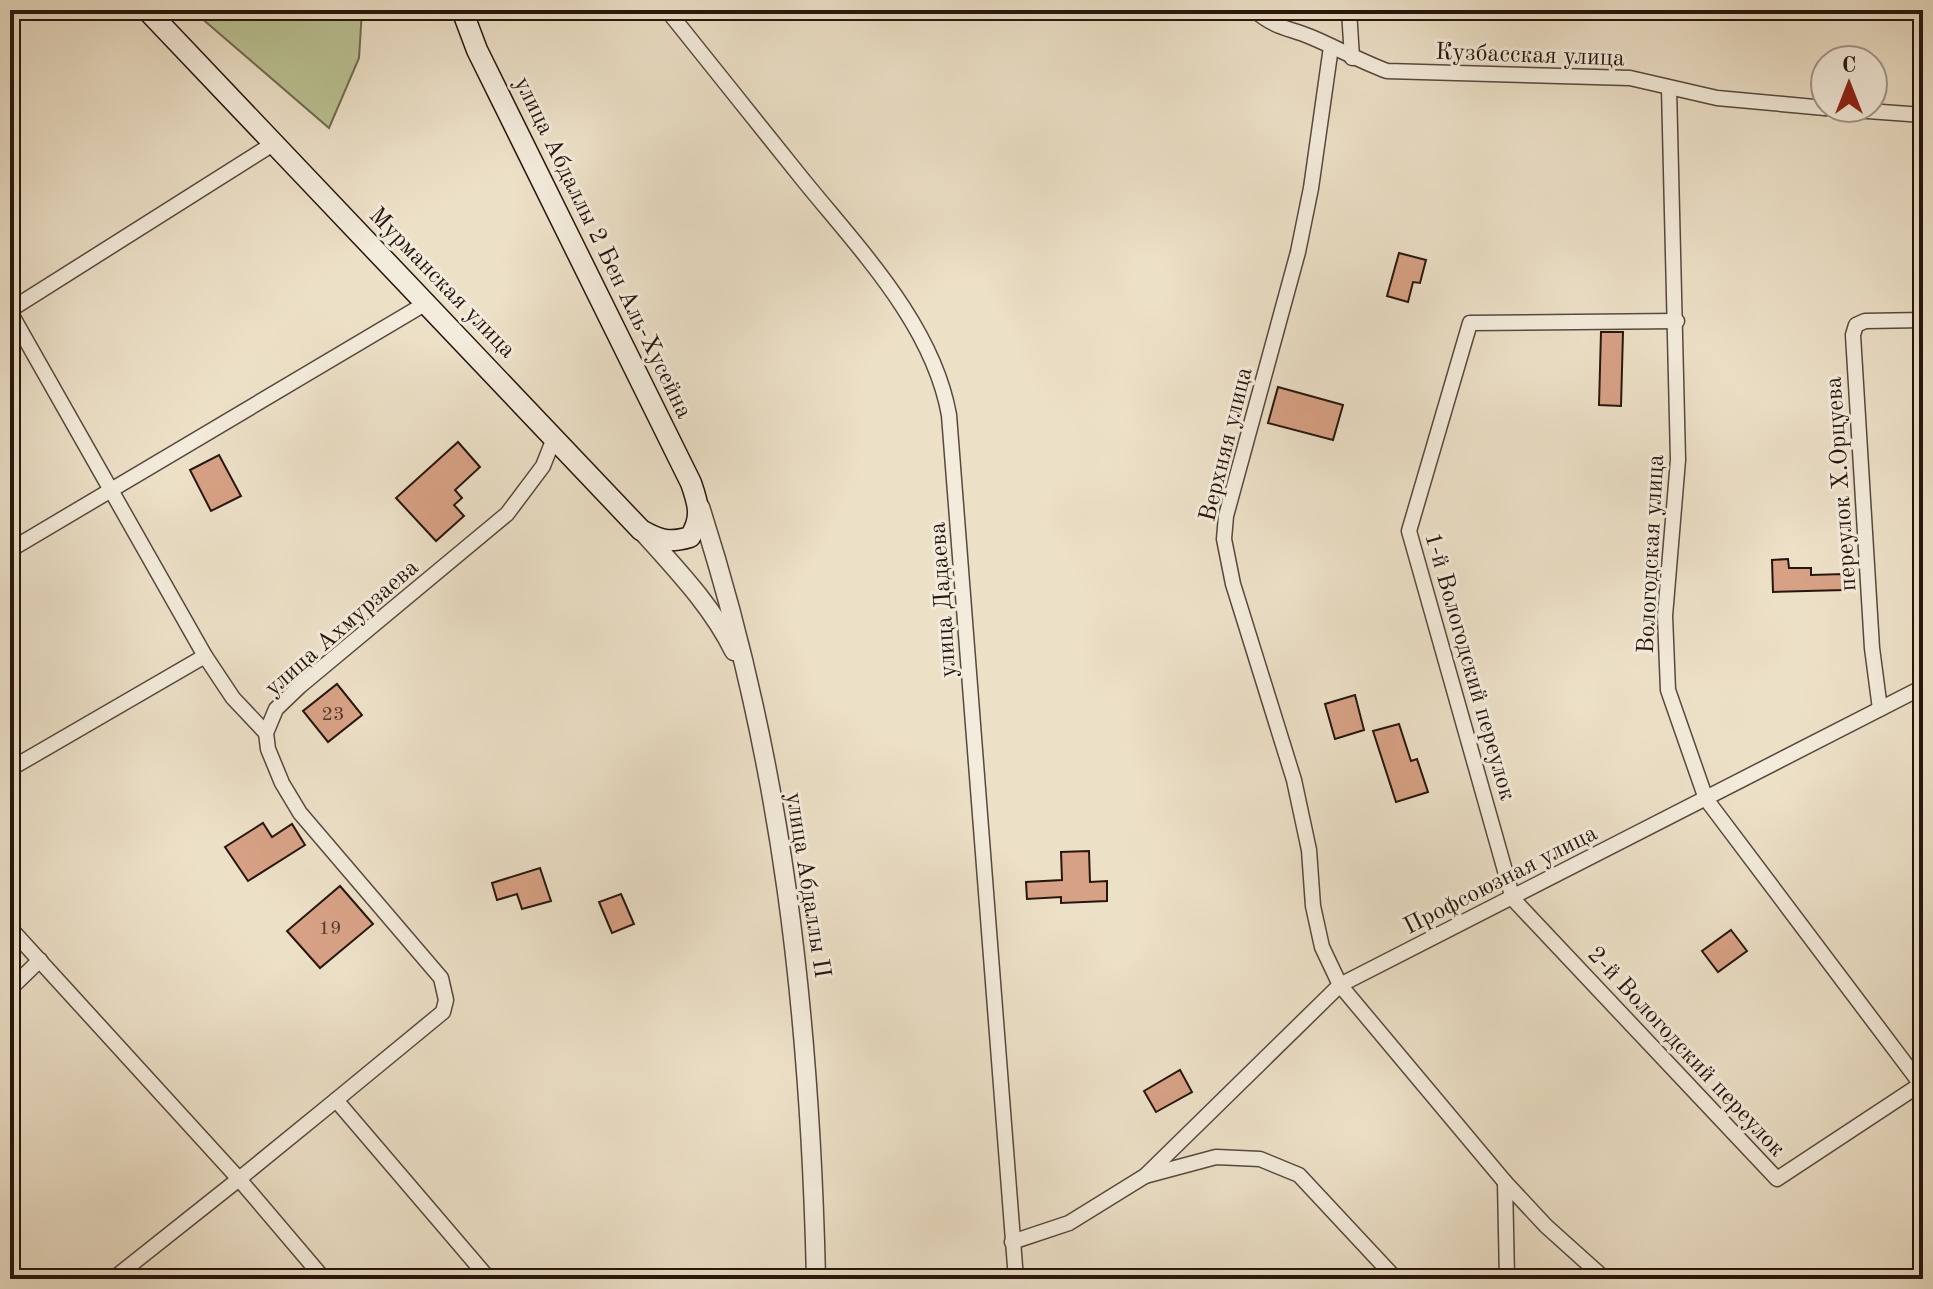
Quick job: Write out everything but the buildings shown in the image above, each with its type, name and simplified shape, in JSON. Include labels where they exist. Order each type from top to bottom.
[{"type":"main road","name":"Мурманская улица","points":[[147,10],[276,142],[641,530]]},
{"type":"main road","name":"улица Абдаллы 2 Бен Аль-Хусейна","points":[[462,10],[477,50],[624,342],[700,507]]},
{"type":"main road","points":[[641,530],[659,540],[674,541],[690,537],[697,527],[700,507]]},
{"type":"street","name":"улица Дадаева","points":[[667,10],[879,275],[930,355],[943,383],[956,495],[1016,1279]]},
{"type":"street","name":"Кузбасская улица","points":[[1254,10],[1274,26],[1387,71],[1608,76],[1717,98],[1809,106]]},
{"type":"street","points":[[1349,10],[1352,58]]},
{"type":"street","name":"Верхняя улица","points":[[1331,47],[1316,158],[1298,252],[1231,492],[1224,539],[1233,584],[1294,780],[1309,850],[1313,906],[1322,947],[1340,985],[1505,1182],[1546,1226],[1605,1279]]},
{"type":"street","name":"Вологодская улица","points":[[1669,88],[1678,460],[1665,656],[1668,690],[1706,799],[1922,1085]]},
{"type":"street","name":"Кузбасская улица","points":[[1889,113],[1923,115]]},
{"type":"street","points":[[266,733],[233,698],[205,656],[10,311],[276,142]]},
{"type":"street","points":[[10,550],[428,302]]},
{"type":"street","name":"переулок Х.Орцуева","points":[[1880,709],[1872,648],[1853,335],[1856,325],[1865,321],[1923,320]]},
{"type":"street","name":"1-й Вологодский переулок","points":[[1513,899],[1410,533],[1431,450],[1470,323],[1677,321]]},
{"type":"street","name":"улица Ахмурзаева","points":[[336,1100],[443,1012],[446,1000],[441,978],[300,813],[277,772],[268,749],[266,733],[276,709],[300,686],[507,514],[543,466],[554,438]]},
{"type":"street","name":"улица Абдаллы II","points":[[700,507],[728,593],[748,677],[796,939],[813,1129],[816,1279]]},
{"type":"street","points":[[641,530],[723,628],[748,677]]},
{"type":"street","points":[[10,769],[205,656]]},
{"type":"street","name":"Профсоюзная улица","points":[[1145,1176],[1340,985],[1923,687]]},
{"type":"street","name":"2-й Вологодский переулок","points":[[1513,899],[1777,1179],[1922,1085]]},
{"type":"street","points":[[10,928],[239,1179],[324,1279]]},
{"type":"street","points":[[10,989],[40,960]]},
{"type":"street","points":[[113,1279],[336,1100],[489,1279]]},
{"type":"street","points":[[1012,1242],[1069,1223],[1145,1176],[1216,1157],[1260,1159],[1299,1175],[1396,1279]]},
{"type":"street","points":[[1505,1182],[1507,1279]]},
{"type":"green space","points":[[192,10],[362,10],[359,58],[329,128]]}]
